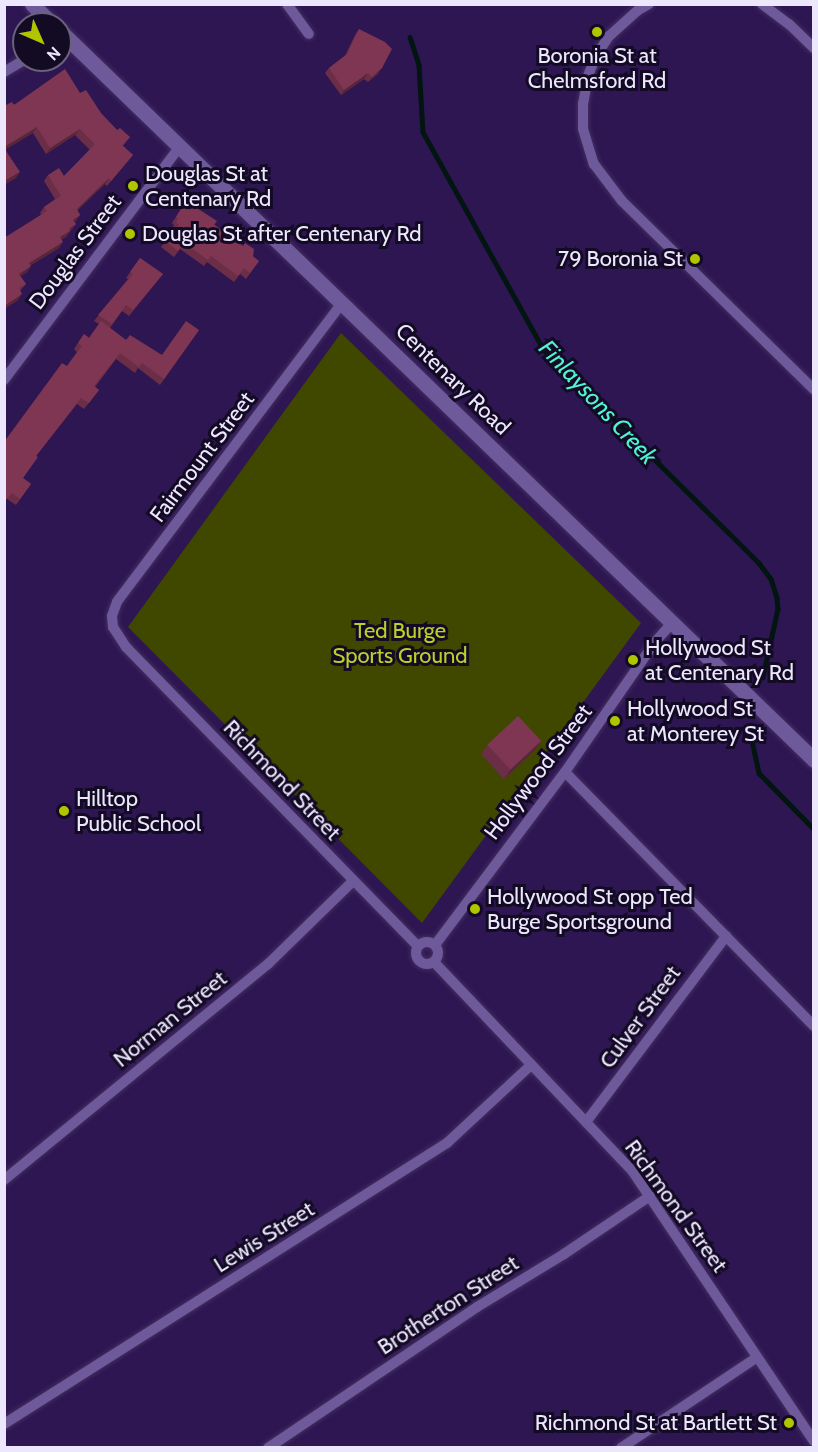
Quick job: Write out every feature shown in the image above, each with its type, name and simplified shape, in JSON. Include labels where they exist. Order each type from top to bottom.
[{"type":"main road","name":"Centenary Road","points":[[72,45],[813,760]]},
{"type":"street","points":[[287,4],[309,34]]},
{"type":"street","points":[[648,4],[620,25],[596,56],[585,89],[583,129],[594,164],[621,201],[813,390]]},
{"type":"street","points":[[762,4],[789,24],[813,48]]},
{"type":"street","name":"Douglas Street","points":[[4,380],[179,148]]},
{"type":"street","name":"Fairmount Street","points":[[120,640],[113,627],[112,616],[117,602],[342,303]]},
{"type":"street","name":"Hollywood Street","points":[[435,945],[564,772],[655,642],[672,623]]},
{"type":"street","name":"Richmond Street","points":[[120,640],[418,946]]},
{"type":"street","points":[[564,772],[813,1026]]},
{"type":"street","name":"Norman Street","points":[[4,1180],[268,964],[354,881]]},
{"type":"street","name":"Culver Street","points":[[586,1122],[726,936]]},
{"type":"street","points":[[427,941],[435,945],[438,954],[434,962],[424,964],[419,960],[416,952],[418,946],[427,941]]},
{"type":"street","name":"Richmond Street","points":[[434,962],[633,1172],[813,1441]]},
{"type":"street","name":"Lewis Street","points":[[4,1424],[447,1143],[531,1065]]},
{"type":"street","name":"Brotherton Street","points":[[268,1448],[477,1307],[564,1254],[650,1196]]},
{"type":"street","points":[[621,1448],[756,1358]]},
{"type":"green space","name":"Ted Burge Sports Ground","points":[[341,333],[641,623],[422,923],[128,627]]},
{"type":"building","points":[[359,29],[385,42],[392,49],[382,68],[372,77],[368,73],[344,90],[329,68],[347,54]]},
{"type":"building","points":[[61,72],[67,72],[80,93],[86,90],[101,113],[117,130],[120,128],[130,137],[122,145],[133,155],[111,181],[109,178],[77,209],[80,215],[73,220],[76,224],[69,229],[70,231],[60,237],[63,242],[29,263],[31,266],[19,274],[26,284],[19,288],[22,294],[4,306],[4,238],[47,211],[44,207],[61,196],[48,175],[59,168],[64,176],[95,144],[80,129],[50,148],[37,127],[4,147],[4,106],[12,102],[14,105]]},
{"type":"building","points":[[4,148],[20,172],[4,181]]},
{"type":"building","points":[[186,201],[217,221],[214,225],[243,246],[245,243],[254,249],[253,257],[259,261],[250,273],[244,268],[238,276],[211,256],[208,260],[184,243],[178,251],[165,241],[179,225],[176,217]]},
{"type":"building","points":[[140,258],[163,274],[133,310],[126,305],[112,324],[98,315],[133,274],[130,272]]},
{"type":"building","points":[[101,321],[126,340],[130,335],[162,355],[186,321],[199,330],[164,379],[142,363],[139,367],[120,353],[94,386],[99,390],[89,403],[81,398],[36,456],[38,457],[23,478],[31,484],[20,499],[12,493],[4,502],[4,442],[62,363],[67,366],[82,346],[78,343],[84,334],[89,338]]},
{"type":"building","points":[[518,716],[541,741],[510,770],[487,745]]},
{"type":"waterway","name":"Finlaysons Creek","points":[[410,37],[419,65],[423,132],[544,350],[759,563],[771,579],[778,609],[763,677]]},
{"type":"waterway","name":"Finlaysons Creek","points":[[750,731],[759,773],[814,829]]},
{"type":"place","name":"Boronia St at Chelmsford Rd","points":[[597,32]]},
{"type":"place","name":"Douglas St at Centenary Rd","points":[[133,186]]},
{"type":"place","name":"Douglas St after Centenary Rd","points":[[130,234]]},
{"type":"place","name":"79 Boronia St","points":[[695,259]]},
{"type":"place","name":"Hollywood St at Centenary Rd","points":[[633,660]]},
{"type":"place","name":"Hollywood St at Monterey St","points":[[615,721]]},
{"type":"place","name":"Hilltop Public School","points":[[64,811]]},
{"type":"place","name":"Hollywood St opp Ted Burge Sportsground","points":[[475,909]]},
{"type":"place","name":"Richmond St at Bartlett St","points":[[789,1423]]}]
